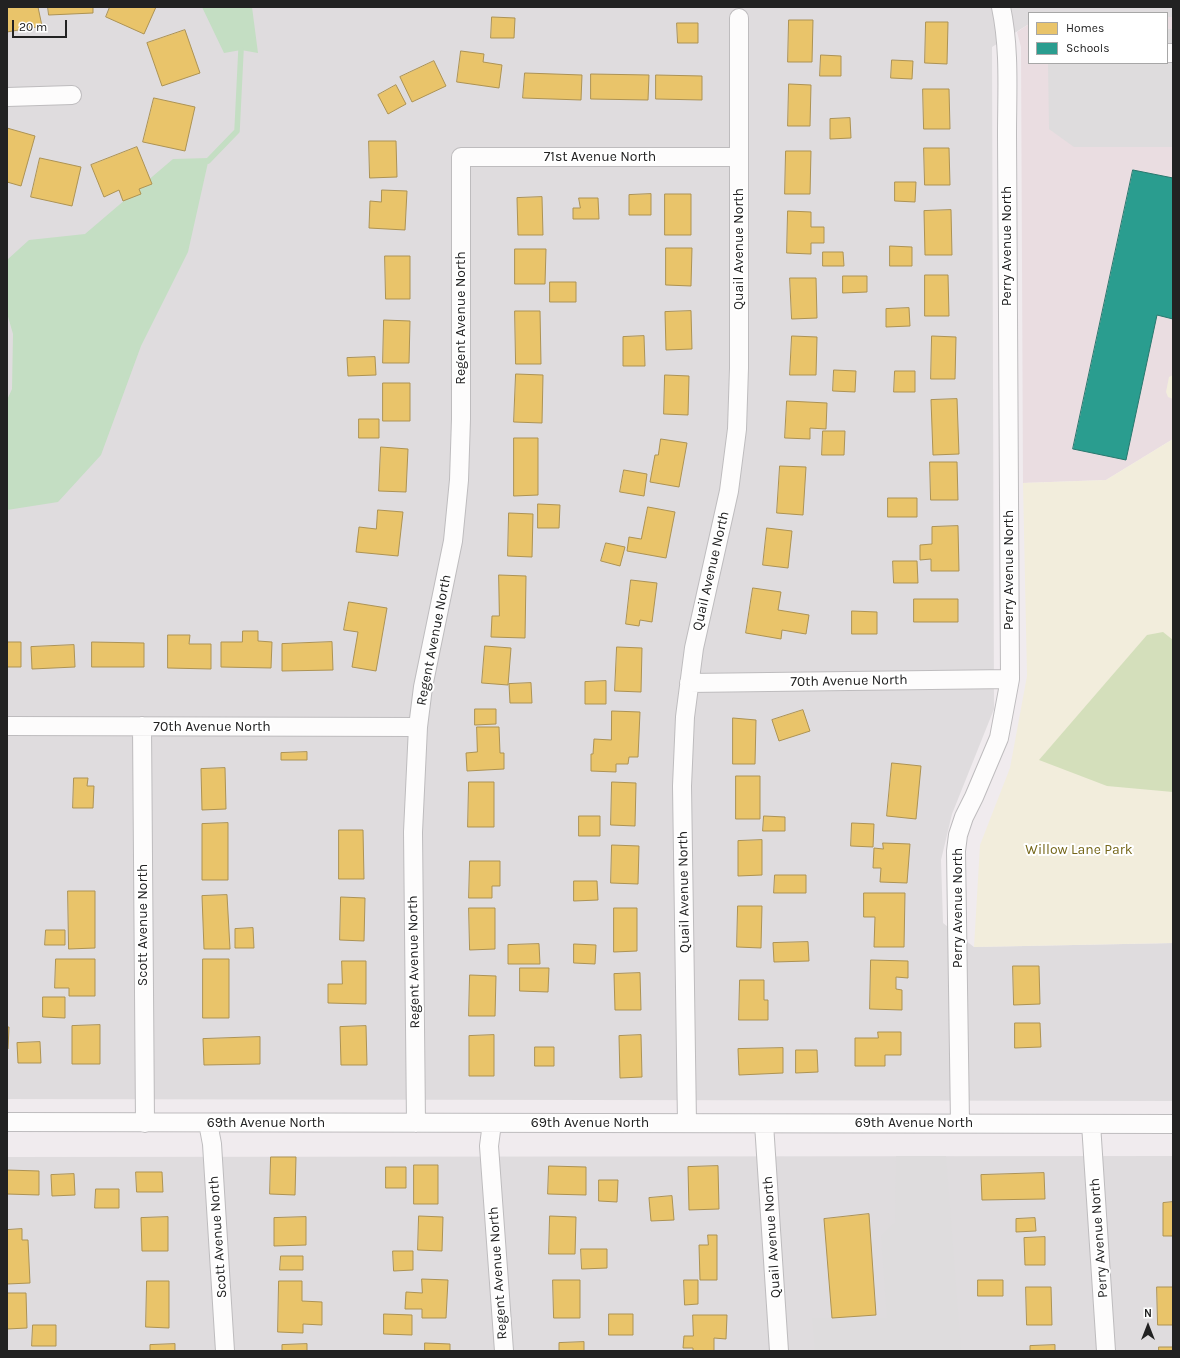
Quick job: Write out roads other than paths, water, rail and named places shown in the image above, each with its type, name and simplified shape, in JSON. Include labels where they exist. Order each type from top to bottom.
[{"type":"street","name":"Perry Avenue North","points":[[960,1123],[956,851],[958,835],[964,817],[999,738],[1010,680],[1007,52],[1004,19],[1001,7]]},
{"type":"street","name":"Quail Avenue North","points":[[687,1123],[682,786],[685,717],[694,648],[729,490],[737,429],[739,368],[739,18]]},
{"type":"street","points":[[7,97],[72,95]]},
{"type":"street","name":"71st Avenue North","points":[[461,157],[739,157]]},
{"type":"street","name":"Regent Avenue North","points":[[416,1123],[413,832],[418,728],[423,688],[453,541],[459,480],[461,419],[461,157]]},
{"type":"street","name":"70th Avenue North","points":[[689,683],[1010,680]]},
{"type":"street","name":"70th Avenue North","points":[[7,726],[418,728]]},
{"type":"street","name":"Scott Avenue North","points":[[142,726],[145,1123]]},
{"type":"street","name":"69th Avenue North","points":[[7,1122],[1173,1124]]},
{"type":"street","name":"Scott Avenue North","points":[[208,1123],[212,1144],[225,1351]]},
{"type":"street","name":"Regent Avenue North","points":[[492,1123],[488,1146],[504,1351]]},
{"type":"street","name":"Quail Avenue North","points":[[764,1124],[779,1351]]},
{"type":"street","name":"Perry Avenue North","points":[[1091,1124],[1106,1351]]},
{"type":"waterway","points":[[208,161],[237,131],[241,50]]},
{"type":"park label","name":"Willow Lane Park","points":[[1079,850]]}]
